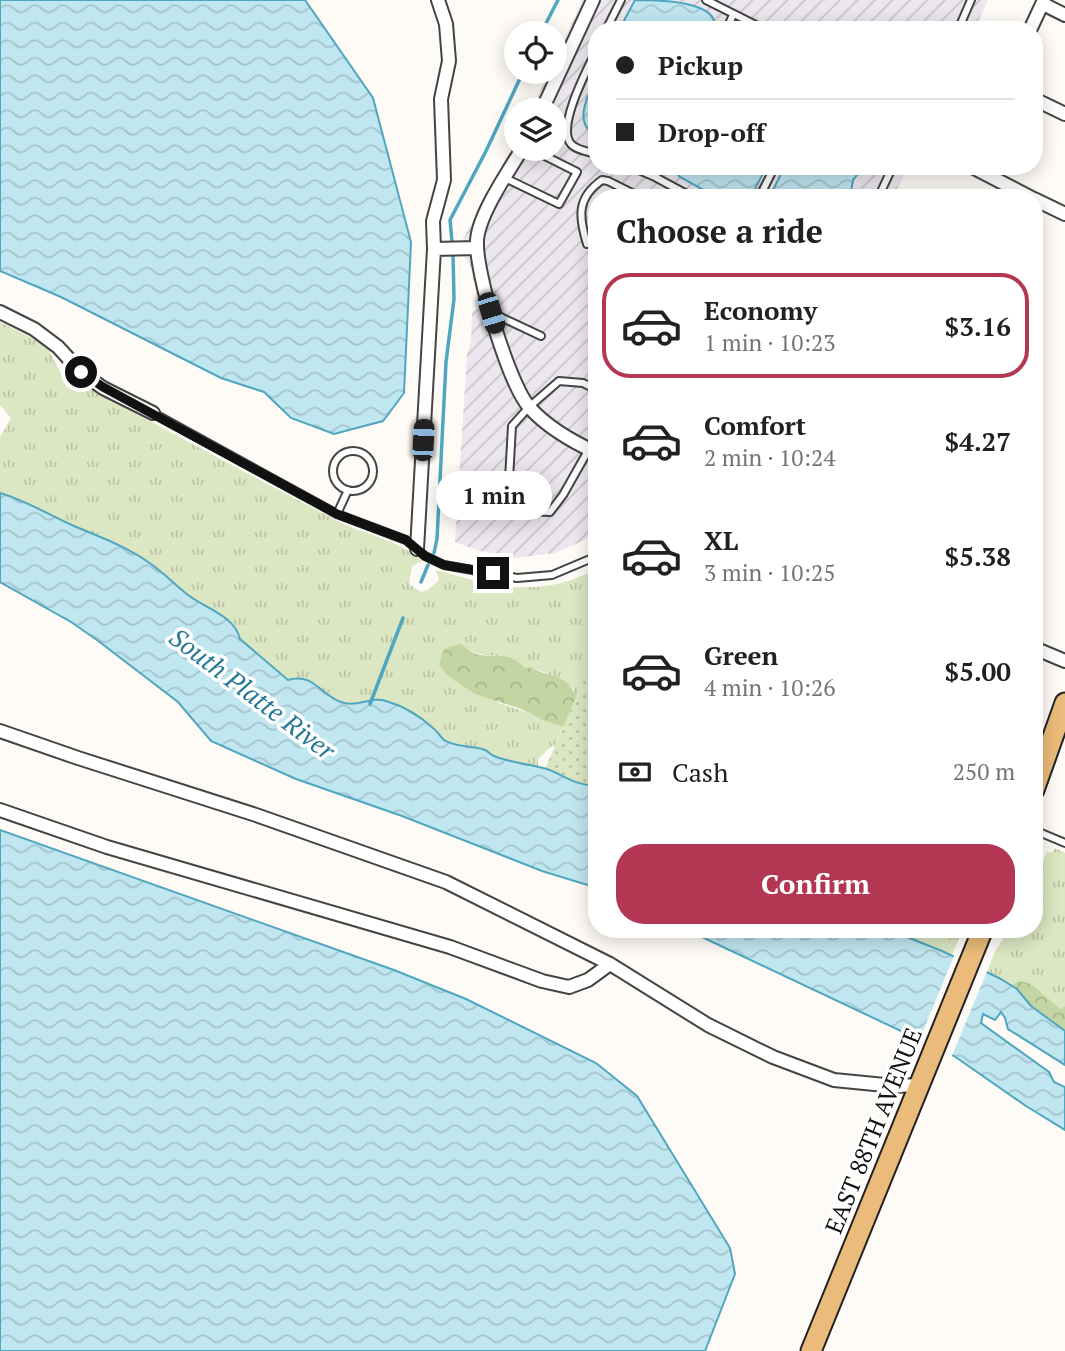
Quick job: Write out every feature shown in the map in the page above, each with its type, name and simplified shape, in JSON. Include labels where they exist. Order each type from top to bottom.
[{"type":"main road","points":[[1043,765],[1065,703]]},
{"type":"main road","name":"EAST 88TH AVENUE","points":[[810,1351],[980,938]]},
{"type":"street","points":[[421,552],[440,249],[433,221],[444,180],[441,99],[449,61],[446,24],[438,0]]},
{"type":"street","points":[[548,98],[593,0]]},
{"type":"street","points":[[1034,21],[1044,2],[1065,15]]},
{"type":"street","points":[[1043,103],[1065,114]]},
{"type":"street","points":[[515,161],[472,248],[510,371],[521,396],[552,428],[588,448]]},
{"type":"street","points":[[988,175],[1015,189]]},
{"type":"street","points":[[1043,203],[1065,214]]},
{"type":"street","points":[[440,249],[472,248]]},
{"type":"street","points":[[0,312],[34,329],[58,347],[81,372],[103,387],[153,413]]},
{"type":"street","points":[[1043,652],[1065,661]]},
{"type":"street","points":[[0,731],[256,815],[446,882],[610,964],[708,1025],[774,1057],[834,1080],[895,1086],[920,1085]]},
{"type":"street","points":[[0,810],[107,847],[450,947],[542,981],[569,987],[588,980],[610,964]]},
{"type":"lane","points":[[610,21],[621,0]]},
{"type":"lane","points":[[705,0],[746,21]]},
{"type":"lane","points":[[962,21],[971,0]]},
{"type":"lane","points":[[730,21],[733,15]]},
{"type":"lane","points":[[588,70],[570,112],[567,132],[573,147],[588,151]]},
{"type":"lane","points":[[505,178],[559,204],[576,172],[554,161]]},
{"type":"lane","points":[[650,175],[677,189]]},
{"type":"lane","points":[[593,189],[602,180],[624,189]]},
{"type":"lane","points":[[587,244],[580,215],[588,196]]},
{"type":"lane","points":[[491,313],[541,336]]},
{"type":"lane","points":[[588,386],[559,381],[512,426],[508,497],[522,511],[550,512],[588,458]]},
{"type":"lane","points":[[153,413],[337,514],[406,540],[439,562],[517,578],[552,575],[588,560]]},
{"type":"lane","points":[[352,451],[359,452],[370,460],[371,480],[362,489],[348,490],[335,480],[334,467],[340,456],[352,451]]},
{"type":"lane","points":[[337,514],[348,490]]},
{"type":"lane","points":[[1043,834],[1065,843]]},
{"type":"shaded area","points":[[582,0],[988,0],[978,21],[588,21],[588,175],[904,175],[897,189],[588,189],[588,538],[554,553],[514,558],[480,551],[455,542],[467,355],[471,340],[472,312],[480,308],[469,262],[461,254],[461,243],[504,161],[567,161],[567,98],[537,98],[543,84],[567,84],[567,33]]},
{"type":"green space","points":[[0,322],[46,345],[61,373],[336,520],[392,542],[413,554],[422,561],[412,566],[409,584],[421,592],[439,580],[436,570],[478,581],[517,587],[556,584],[588,573],[588,669],[576,697],[573,688],[549,674],[523,667],[510,659],[481,654],[467,648],[498,703],[563,726],[554,747],[538,759],[538,767],[495,756],[485,750],[453,744],[443,739],[433,727],[373,699],[346,704],[330,697],[316,683],[288,680],[240,638],[237,630],[226,618],[188,595],[142,557],[114,542],[0,493],[0,437],[11,418],[0,405]]},
{"type":"green space","points":[[460,644],[478,654],[508,657],[524,667],[565,681],[575,694],[581,733],[475,694],[447,675],[439,665],[444,649]]},
{"type":"green space","points":[[588,669],[588,785],[570,781],[545,769]]},
{"type":"green space","points":[[1055,848],[1065,853],[1065,1006],[1060,1009],[1020,981],[1011,985],[987,972],[995,951],[1004,938],[1043,938],[1043,861],[1047,852],[1053,852]]},
{"type":"green space","points":[[910,938],[959,938],[952,955]]},
{"type":"green space","points":[[1020,981],[1031,984],[1060,1009],[1065,1006],[1065,1031],[1031,1006],[1011,985]]},
{"type":"water","points":[[0,0],[305,0],[373,98],[411,242],[404,393],[383,421],[334,434],[291,418],[264,392],[221,378],[61,297],[0,271]]},
{"type":"water","points":[[635,0],[698,7],[714,20],[714,21],[624,21]]},
{"type":"water","points":[[588,97],[588,128],[583,116]]},
{"type":"water","points":[[678,175],[762,175],[755,189],[702,189]]},
{"type":"water","points":[[780,175],[857,175],[852,189],[774,189]]},
{"type":"water","name":"South Platte River","points":[[0,493],[142,558],[188,595],[226,618],[240,639],[288,680],[305,679],[344,703],[381,700],[392,703],[423,719],[449,743],[480,748],[493,756],[547,769],[588,785],[588,885],[542,871],[402,816],[296,779],[211,741],[178,702],[97,640],[71,622],[0,582]]},
{"type":"water","points":[[0,830],[394,970],[466,999],[596,1063],[637,1096],[730,1248],[735,1274],[705,1351],[0,1351]]},
{"type":"water","points":[[704,938],[910,938],[999,978],[1017,989],[1031,1006],[1065,1031],[1065,1065],[1008,1029],[1001,1012],[995,1020],[983,1014],[981,1023],[1049,1072],[1054,1082],[1065,1087],[1065,1130],[954,1056]]},
{"type":"pier","points":[[955,953],[988,969],[951,1058],[919,1041]]},
{"type":"waterway","points":[[547,21],[558,0]]},
{"type":"waterway","points":[[452,242],[450,220],[517,84]]},
{"type":"waterway","points":[[434,553],[437,539],[446,362],[454,299],[453,255]]},
{"type":"waterway","points":[[421,582],[428,565]]},
{"type":"waterway","points":[[370,704],[403,618]]},
{"type":"route","points":[[81,372],[103,387],[337,514],[406,540],[425,556],[444,565],[493,573]]}]
